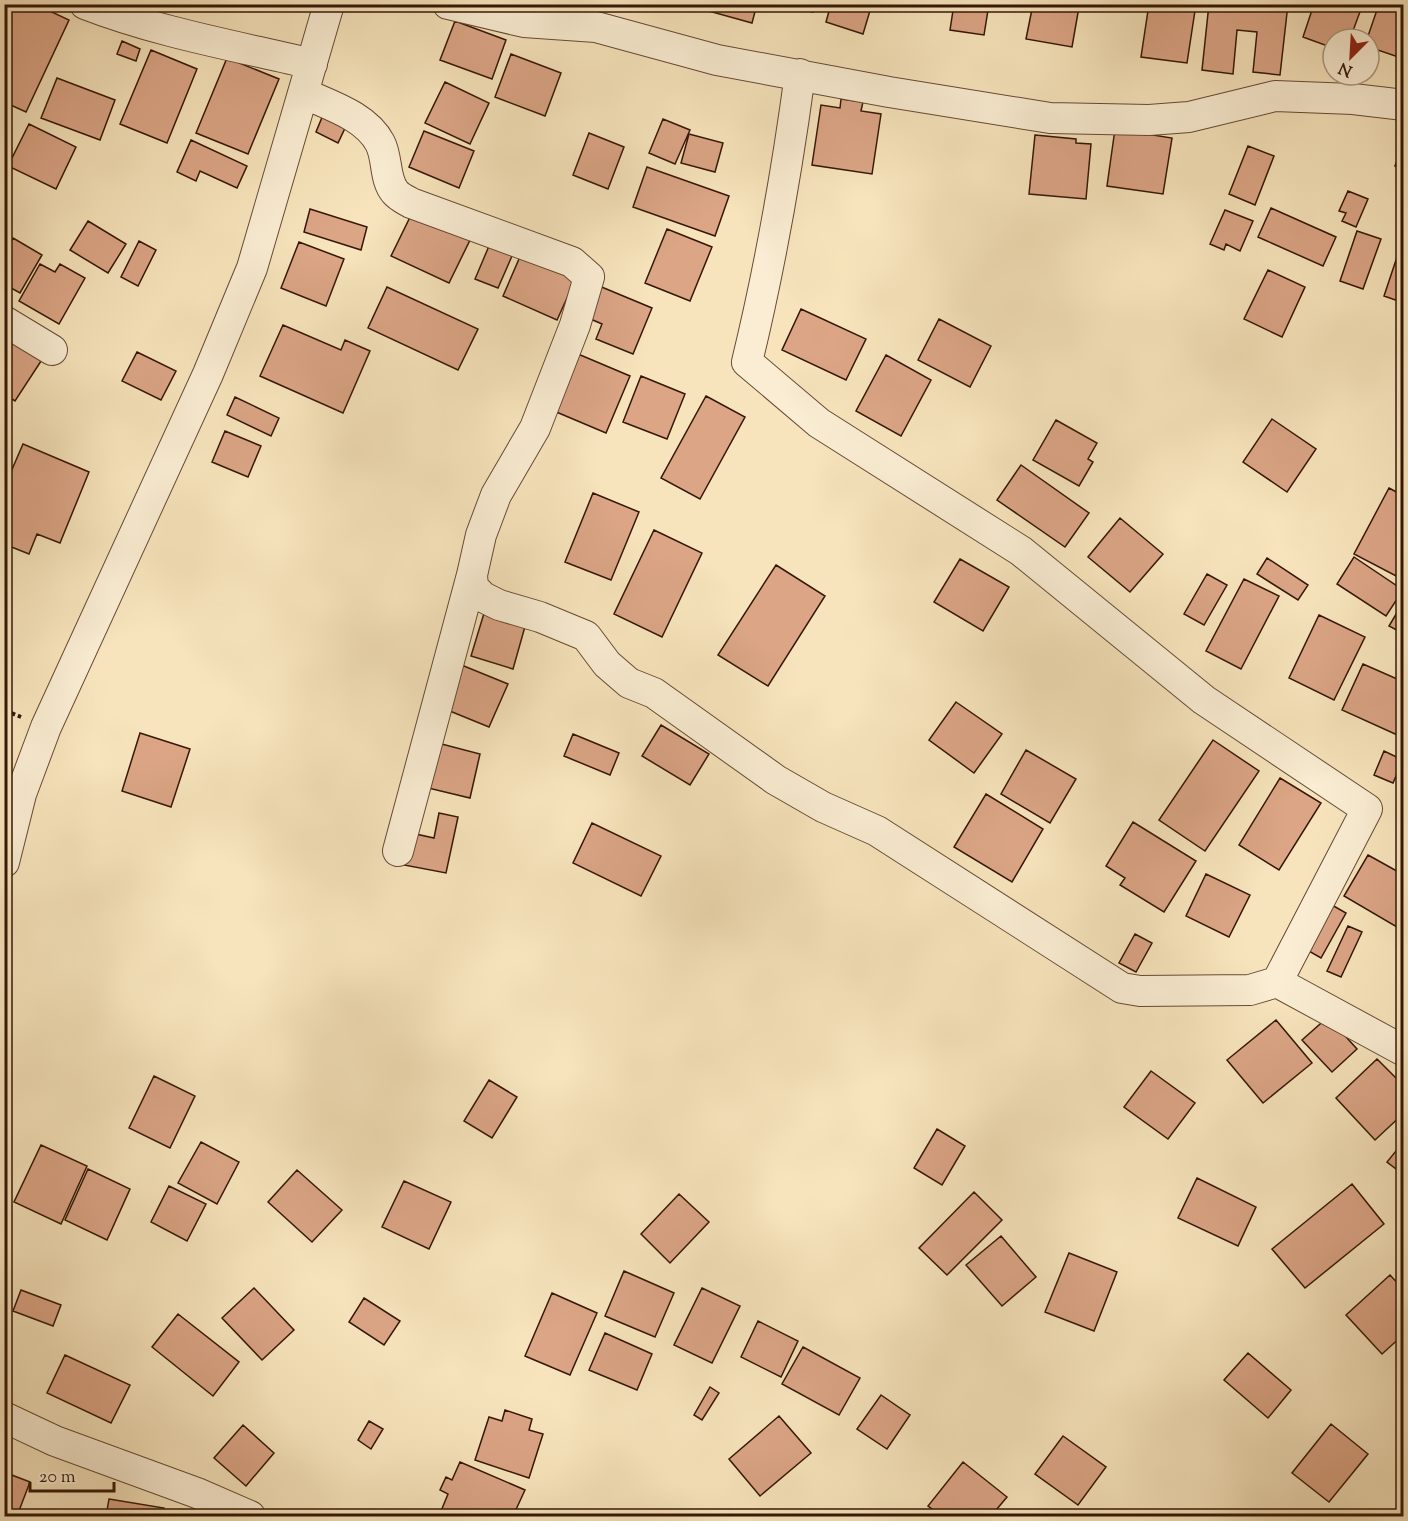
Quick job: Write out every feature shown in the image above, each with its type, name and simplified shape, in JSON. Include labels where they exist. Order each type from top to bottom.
[{"type":"street","points":[[85,4],[111,15],[175,32],[312,64]]},
{"type":"street","points":[[4,862],[21,794],[46,727],[208,374],[252,268],[329,4]]},
{"type":"street","points":[[448,4],[524,22],[596,27],[717,60],[889,92],[1050,118],[1149,120],[1189,117],[1275,96],[1353,99],[1404,105]]},
{"type":"street","points":[[800,74],[787,167],[760,308],[747,362],[819,423],[1021,551],[1204,700],[1367,809],[1277,982]]},
{"type":"street","points":[[303,93],[353,117],[368,128],[380,144],[389,180],[395,192],[411,203],[572,262],[590,277],[575,325],[535,428],[496,495],[481,535],[398,851]]},
{"type":"street","points":[[4,321],[52,350]]},
{"type":"street","points":[[472,575],[473,587],[483,597],[498,605],[540,617],[586,636],[606,664],[629,683],[654,693],[776,780],[823,807],[877,831],[1122,988],[1140,991],[1250,990],[1277,982],[1404,1052]]},
{"type":"street","points":[[4,1417],[55,1441],[197,1493],[250,1516]]},
{"type":"building","points":[[11,4],[35,4],[69,20],[26,112],[4,102],[4,19]]},
{"type":"building","points":[[706,4],[757,4],[752,23],[705,10]]},
{"type":"building","points":[[778,4],[814,4],[813,12]]},
{"type":"building","points":[[831,4],[872,4],[863,34],[826,22]]},
{"type":"building","points":[[954,4],[989,4],[984,35],[950,30]]},
{"type":"building","points":[[1033,4],[1066,4],[1079,7],[1072,47],[1026,39]]},
{"type":"building","points":[[1149,4],[1196,4],[1187,63],[1141,57]]},
{"type":"building","points":[[1209,4],[1288,4],[1280,75],[1253,72],[1257,32],[1237,30],[1233,74],[1202,70]]},
{"type":"building","points":[[1314,4],[1347,4],[1361,9],[1354,27],[1321,27],[1321,44],[1303,37]]},
{"type":"building","points":[[1379,4],[1392,4],[1404,9],[1404,59],[1381,51],[1381,27],[1371,27]]},
{"type":"building","points":[[455,21],[506,40],[492,79],[440,60]]},
{"type":"building","points":[[122,41],[140,49],[136,61],[117,54]]},
{"type":"building","points":[[151,50],[197,69],[167,143],[120,124]]},
{"type":"building","points":[[511,54],[561,73],[545,116],[495,97]]},
{"type":"building","points":[[227,58],[279,79],[248,154],[196,133]]},
{"type":"building","points":[[57,78],[115,100],[100,140],[41,118]]},
{"type":"building","points":[[445,82],[489,103],[470,144],[425,123]]},
{"type":"building","points":[[841,99],[863,102],[861,111],[881,114],[872,174],[812,165],[821,105],[840,108]]},
{"type":"building","points":[[323,115],[346,126],[338,143],[316,132]]},
{"type":"building","points":[[663,119],[690,130],[675,164],[649,153]]},
{"type":"building","points":[[29,124],[76,147],[56,189],[8,166]]},
{"type":"building","points":[[1115,129],[1172,138],[1163,194],[1107,186]]},
{"type":"building","points":[[424,131],[474,151],[459,188],[409,167]]},
{"type":"building","points":[[589,133],[624,147],[608,189],[573,175]]},
{"type":"building","points":[[689,134],[723,143],[715,172],[681,163]]},
{"type":"building","points":[[1035,135],[1076,139],[1076,143],[1091,144],[1086,199],[1029,194]]},
{"type":"building","points":[[191,140],[247,166],[237,188],[200,171],[196,181],[177,172]]},
{"type":"building","points":[[1404,142],[1404,168],[1395,166]]},
{"type":"building","points":[[1248,146],[1274,156],[1255,205],[1229,194]]},
{"type":"building","points":[[647,167],[729,196],[715,236],[633,207]]},
{"type":"building","points":[[1348,191],[1368,199],[1356,227],[1342,221],[1346,213],[1339,211]]},
{"type":"building","points":[[415,207],[473,234],[449,283],[391,256]]},
{"type":"building","points":[[1271,208],[1336,237],[1323,266],[1258,237]]},
{"type":"building","points":[[310,209],[367,227],[361,250],[304,232]]},
{"type":"building","points":[[1225,210],[1253,221],[1240,251],[1226,244],[1224,250],[1210,244]]},
{"type":"building","points":[[88,221],[126,244],[108,273],[70,250]]},
{"type":"building","points":[[667,229],[712,247],[690,301],[645,283]]},
{"type":"building","points":[[1357,231],[1381,239],[1363,289],[1340,281]]},
{"type":"building","points":[[13,238],[42,255],[20,293],[4,284],[4,253]]},
{"type":"building","points":[[139,241],[156,250],[138,286],[121,277]]},
{"type":"building","points":[[299,242],[344,259],[326,306],[281,288]]},
{"type":"building","points":[[489,246],[512,256],[498,288],[475,279]]},
{"type":"building","points":[[522,252],[577,276],[557,320],[503,296]]},
{"type":"building","points":[[1398,254],[1404,256],[1404,303],[1384,296]]},
{"type":"building","points":[[40,264],[55,272],[60,264],[85,278],[59,324],[19,301]]},
{"type":"building","points":[[1268,270],[1305,287],[1282,337],[1244,319]]},
{"type":"building","points":[[592,283],[652,308],[633,354],[596,339],[602,324],[579,314]]},
{"type":"building","points":[[387,287],[478,329],[458,370],[368,328]]},
{"type":"building","points":[[801,309],[866,339],[846,380],[782,350]]},
{"type":"building","points":[[939,319],[991,346],[970,387],[918,360]]},
{"type":"building","points":[[283,325],[341,350],[345,340],[370,351],[343,413],[260,376]]},
{"type":"building","points":[[4,332],[45,355],[15,401],[4,394]]},
{"type":"building","points":[[137,352],[176,371],[161,400],[122,381]]},
{"type":"building","points":[[578,354],[630,376],[606,433],[554,411]]},
{"type":"building","points":[[886,355],[931,380],[901,436],[856,411]]},
{"type":"building","points":[[641,376],[685,394],[667,439],[623,422]]},
{"type":"building","points":[[706,396],[745,417],[700,499],[661,478]]},
{"type":"building","points":[[235,397],[279,418],[271,436],[227,415]]},
{"type":"building","points":[[1272,419],[1316,449],[1287,492],[1243,462]]},
{"type":"building","points":[[1056,420],[1097,443],[1088,459],[1093,462],[1079,486],[1033,460]]},
{"type":"building","points":[[225,431],[261,446],[248,477],[212,462]]},
{"type":"building","points":[[23,444],[89,472],[60,543],[37,534],[29,554],[4,544],[4,488]]},
{"type":"building","points":[[1021,465],[1089,513],[1065,547],[997,500]]},
{"type":"building","points":[[1389,488],[1404,496],[1404,572],[1400,578],[1354,554]]},
{"type":"building","points":[[593,493],[639,512],[611,580],[565,562]]},
{"type":"building","points":[[1120,518],[1163,554],[1130,592],[1088,557]]},
{"type":"building","points":[[654,530],[702,553],[662,637],[614,614]]},
{"type":"building","points":[[1354,557],[1403,590],[1386,616],[1337,584]]},
{"type":"building","points":[[1267,558],[1308,585],[1298,600],[1257,574]]},
{"type":"building","points":[[960,559],[1009,587],[983,631],[934,602]]},
{"type":"building","points":[[776,565],[825,596],[768,686],[718,655]]},
{"type":"building","points":[[1207,574],[1227,585],[1204,625],[1184,614]]},
{"type":"building","points":[[1244,579],[1279,596],[1241,669],[1206,651]]},
{"type":"building","points":[[1404,601],[1404,634],[1389,626]]},
{"type":"building","points":[[485,610],[526,623],[513,669],[471,656]]},
{"type":"building","points":[[1319,615],[1365,637],[1334,700],[1289,678]]},
{"type":"building","points":[[459,664],[508,684],[489,727],[440,707]]},
{"type":"building","points":[[1363,664],[1404,682],[1404,738],[1342,710]]},
{"type":"building","points":[[956,702],[1002,734],[974,773],[929,740]]},
{"type":"building","points":[[661,725],[709,754],[690,785],[642,756]]},
{"type":"building","points":[[140,733],[190,749],[171,807],[122,791]]},
{"type":"building","points":[[573,734],[619,753],[610,775],[564,756]]},
{"type":"building","points":[[1213,740],[1259,771],[1205,851],[1159,820]]},
{"type":"building","points":[[434,742],[480,754],[470,798],[424,787]]},
{"type":"building","points":[[1026,750],[1076,779],[1050,823],[1001,794]]},
{"type":"building","points":[[1384,751],[1403,760],[1393,783],[1374,775]]},
{"type":"building","points":[[1280,778],[1321,803],[1279,870],[1239,845]]},
{"type":"building","points":[[986,794],[1043,829],[1012,882],[954,847]]},
{"type":"building","points":[[439,813],[458,817],[446,873],[404,865],[411,833],[434,838]]},
{"type":"building","points":[[1133,822],[1196,861],[1164,912],[1120,885],[1125,878],[1106,866]]},
{"type":"building","points":[[592,823],[661,856],[641,896],[573,863]]},
{"type":"building","points":[[1368,855],[1404,875],[1402,930],[1344,896]]},
{"type":"building","points":[[1206,874],[1250,895],[1229,937],[1186,916]]},
{"type":"building","points":[[1325,901],[1346,913],[1321,958],[1300,946]]},
{"type":"building","points":[[1348,926],[1362,932],[1341,977],[1327,971]]},
{"type":"building","points":[[1135,934],[1152,943],[1136,972],[1119,963]]},
{"type":"building","points":[[1328,1017],[1357,1049],[1332,1072],[1302,1040]]},
{"type":"building","points":[[1276,1020],[1312,1063],[1263,1103],[1227,1060]]},
{"type":"building","points":[[1377,1059],[1404,1086],[1404,1113],[1375,1140],[1336,1098]]},
{"type":"building","points":[[1151,1071],[1195,1103],[1168,1139],[1124,1107]]},
{"type":"building","points":[[154,1076],[195,1096],[170,1148],[129,1128]]},
{"type":"building","points":[[489,1080],[517,1097],[492,1138],[464,1121]]},
{"type":"building","points":[[937,1129],[965,1146],[942,1185],[914,1168]]},
{"type":"building","points":[[1404,1141],[1404,1175],[1387,1162]]},
{"type":"building","points":[[201,1142],[239,1162],[217,1204],[178,1183]]},
{"type":"building","points":[[41,1145],[87,1166],[61,1224],[14,1202]]},
{"type":"building","points":[[88,1169],[130,1189],[107,1240],[65,1220]]},
{"type":"building","points":[[297,1170],[342,1210],[312,1242],[268,1202]]},
{"type":"building","points":[[1197,1178],[1256,1207],[1238,1246],[1178,1218]]},
{"type":"building","points":[[404,1181],[451,1202],[429,1249],[382,1227]]},
{"type":"building","points":[[1352,1184],[1384,1224],[1305,1288],[1272,1249]]},
{"type":"building","points":[[169,1186],[206,1204],[187,1241],[151,1222]]},
{"type":"building","points":[[974,1192],[1002,1220],[947,1275],[919,1248]]},
{"type":"building","points":[[679,1194],[709,1222],[670,1263],[641,1234]]},
{"type":"building","points":[[1001,1236],[1036,1277],[1002,1306],[966,1265]]},
{"type":"building","points":[[1069,1253],[1117,1272],[1094,1331],[1045,1312]]},
{"type":"building","points":[[624,1271],[674,1293],[655,1337],[605,1316]]},
{"type":"building","points":[[1390,1275],[1404,1290],[1404,1334],[1382,1354],[1346,1315]]},
{"type":"building","points":[[254,1288],[294,1330],[262,1360],[222,1318]]},
{"type":"building","points":[[702,1288],[740,1306],[712,1363],[674,1345]]},
{"type":"building","points":[[21,1290],[61,1305],[53,1326],[13,1311]]},
{"type":"building","points":[[552,1293],[597,1313],[570,1375],[525,1356]]},
{"type":"building","points":[[364,1298],[400,1321],[384,1345],[349,1322]]},
{"type":"building","points":[[178,1314],[239,1362],[213,1396],[152,1347]]},
{"type":"building","points":[[758,1321],[798,1341],[781,1377],[741,1357]]},
{"type":"building","points":[[605,1333],[652,1354],[637,1390],[589,1370]]},
{"type":"building","points":[[803,1347],[860,1378],[839,1415],[782,1384]]},
{"type":"building","points":[[1248,1353],[1291,1390],[1268,1418],[1224,1380]]},
{"type":"building","points":[[65,1355],[130,1385],[111,1423],[47,1393]]},
{"type":"building","points":[[710,1387],[719,1393],[702,1420],[694,1415]]},
{"type":"building","points":[[881,1395],[910,1415],[887,1449],[857,1429]]},
{"type":"building","points":[[505,1410],[532,1419],[529,1430],[543,1434],[529,1478],[475,1460],[489,1417],[502,1421]]},
{"type":"building","points":[[779,1416],[811,1453],[760,1496],[729,1459]]},
{"type":"building","points":[[369,1421],[383,1429],[371,1449],[358,1440]]},
{"type":"building","points":[[1331,1424],[1368,1454],[1329,1502],[1292,1473]]},
{"type":"building","points":[[243,1425],[274,1453],[246,1486],[214,1458]]},
{"type":"building","points":[[1063,1436],[1106,1467],[1078,1505],[1035,1474]]},
{"type":"building","points":[[460,1462],[525,1490],[513,1516],[453,1516],[441,1511],[448,1494],[440,1490],[446,1477],[452,1480]]},
{"type":"building","points":[[963,1462],[1007,1497],[991,1516],[942,1516],[928,1506]]},
{"type":"building","points":[[4,1472],[30,1482],[17,1516],[4,1516]]},
{"type":"building","points":[[109,1499],[164,1508],[162,1516],[106,1516]]}]
